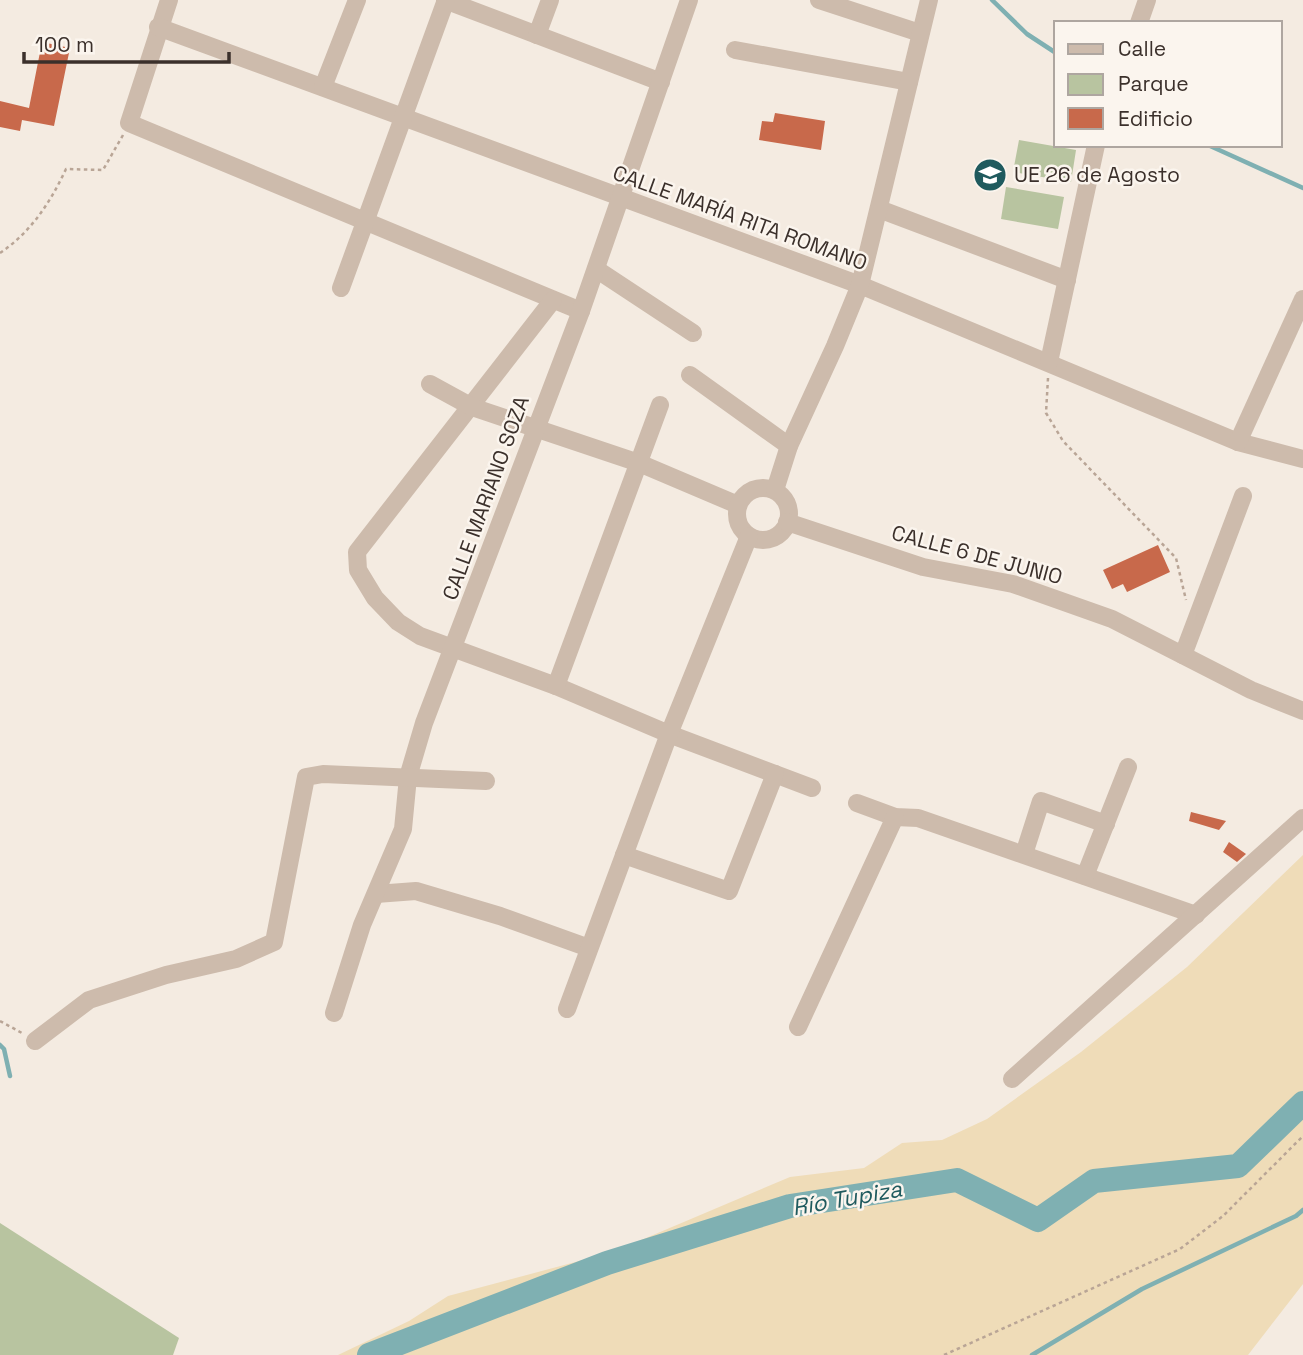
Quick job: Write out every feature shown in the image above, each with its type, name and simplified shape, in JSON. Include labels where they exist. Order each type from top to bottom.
[{"type":"street","points":[[169,0],[158,27],[129,123],[581,312]]},
{"type":"street","points":[[323,88],[357,0]]},
{"type":"street","points":[[341,288],[446,0],[661,82]]},
{"type":"street","points":[[537,35],[550,0]]},
{"type":"street","name":"CALLE MARIANO SOZA","points":[[334,1013],[362,925],[402,829],[408,778],[424,723],[581,312],[689,0]]},
{"type":"street","points":[[819,0],[920,33]]},
{"type":"street","points":[[775,491],[789,446],[860,285],[929,0]]},
{"type":"street","points":[[1140,21],[1147,0]]},
{"type":"street","name":"CALLE MARÍA RITA ROMANO","points":[[158,27],[860,285],[1238,442],[1303,459]]},
{"type":"street","points":[[735,50],[909,82]]},
{"type":"street","points":[[1049,362],[1096,147]]},
{"type":"street","points":[[879,209],[1067,279]]},
{"type":"street","points":[[596,268],[693,333]]},
{"type":"street","points":[[1238,442],[1303,299]]},
{"type":"street","points":[[553,300],[357,552],[358,570],[375,598],[398,622],[420,636],[812,788]]},
{"type":"street","points":[[690,375],[789,446]]},
{"type":"street","points":[[430,384],[471,406],[639,463],[738,505]]},
{"type":"street","points":[[556,687],[660,405]]},
{"type":"street","points":[[758,488],[775,491],[781,495],[788,507],[788,522],[779,534],[772,538],[757,539],[749,536],[738,523],[738,505],[758,488]]},
{"type":"street","points":[[1183,655],[1243,496]]},
{"type":"street","name":"CALLE 6 DE JUNIO","points":[[788,522],[923,567],[1013,584],[1112,619],[1251,690],[1303,711]]},
{"type":"street","points":[[567,1009],[669,734],[749,536]]},
{"type":"street","points":[[1085,876],[1128,767]]},
{"type":"street","points":[[35,1041],[89,1000],[166,975],[236,959],[274,942],[306,777],[323,774],[486,781]]},
{"type":"street","points":[[624,855],[729,891],[775,774]]},
{"type":"street","points":[[1024,854],[1041,801],[1106,824]]},
{"type":"street","points":[[857,803],[895,817],[918,818],[1196,915]]},
{"type":"street","points":[[798,1027],[895,817]]},
{"type":"street","points":[[1013,1079],[1303,818]]},
{"type":"street","points":[[376,894],[416,891],[589,948]]},
{"type":"path","points":[[0,253],[20,240],[51,200],[66,169],[103,170],[129,123]]},
{"type":"path","points":[[1049,362],[1046,413],[1063,441],[1175,558],[1194,627]]},
{"type":"path","points":[[0,1021],[35,1041]]},
{"type":"path","points":[[944,1355],[1180,1249],[1223,1216],[1303,1136]]},
{"type":"green space","points":[[1019,140],[1076,150],[1071,182],[1013,172]]},
{"type":"green space","points":[[1006,187],[1064,197],[1058,229],[1001,219]]},
{"type":"green space","points":[[0,1223],[179,1338],[173,1355],[0,1355]]},
{"type":"sand","points":[[1303,855],[1303,1284],[1248,1355],[338,1355],[409,1321],[448,1296],[613,1252],[790,1177],[864,1168],[902,1143],[942,1140],[987,1119],[1081,1052],[1187,967]]},
{"type":"building","points":[[42,42],[70,48],[54,126],[22,120],[20,131],[0,127],[0,101],[29,108]]},
{"type":"building","points":[[775,113],[825,121],[821,150],[759,140],[762,121],[773,122]]},
{"type":"building","points":[[1158,545],[1170,572],[1127,592],[1123,584],[1112,589],[1103,570]]},
{"type":"building","points":[[1191,812],[1226,821],[1219,830],[1189,821]]},
{"type":"building","points":[[1229,842],[1246,854],[1237,862],[1223,852]]},
{"type":"waterway","points":[[992,0],[1027,34],[1054,52]]},
{"type":"waterway","points":[[1212,147],[1303,188]]},
{"type":"waterway","points":[[0,1045],[4,1049],[10,1076]]},
{"type":"waterway","name":"Río Tupiza","points":[[369,1355],[607,1263],[790,1206],[957,1180],[1038,1220],[1094,1181],[1238,1166],[1303,1103]]},
{"type":"waterway","points":[[1032,1355],[1142,1289],[1296,1216],[1303,1210]]},
{"type":"place","name":"UE 26 de Agosto","points":[[990,175]]}]
